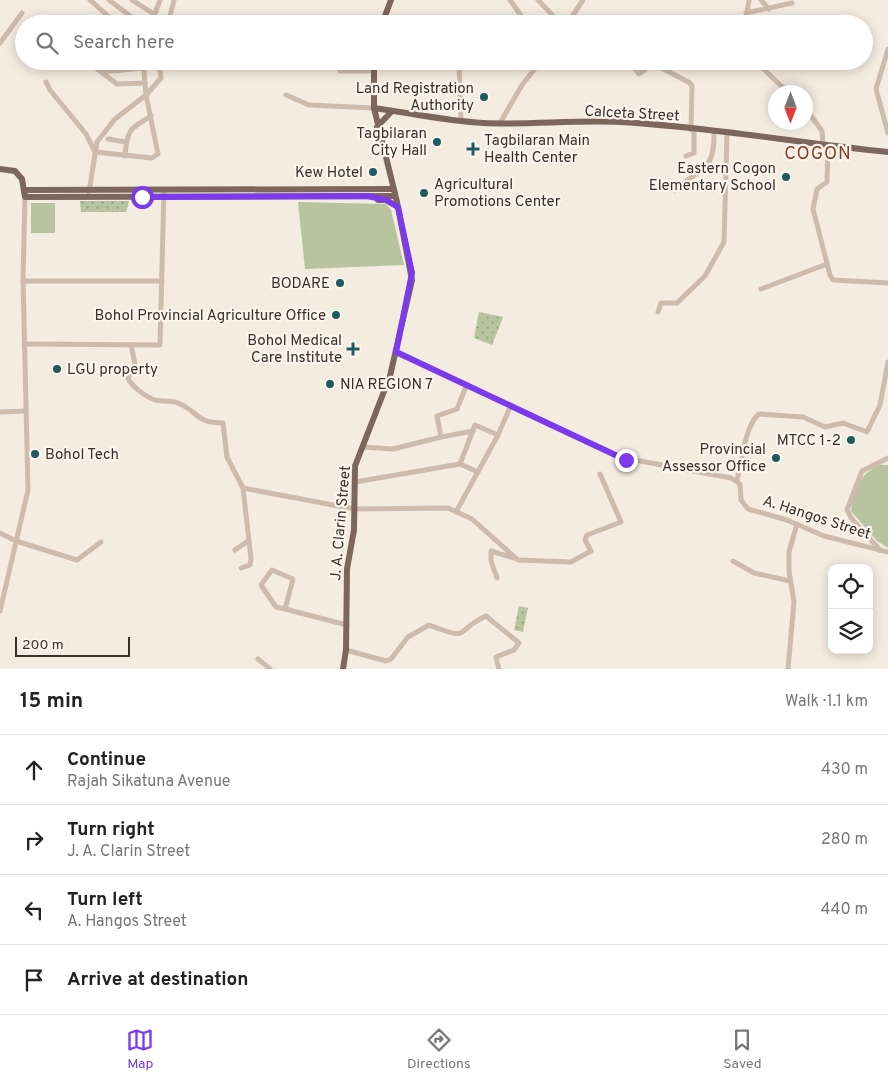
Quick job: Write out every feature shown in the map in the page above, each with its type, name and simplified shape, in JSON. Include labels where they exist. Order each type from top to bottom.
[{"type":"main road","points":[[385,15],[391,0]]},
{"type":"main road","name":"J. A. Clarin Street","points":[[343,669],[347,625],[347,569],[354,530],[355,466],[383,397],[396,352],[412,273],[398,207],[377,127],[374,108],[374,71]]},
{"type":"main road","name":"Calceta Street","points":[[374,108],[460,121],[500,123],[620,122],[772,136],[825,146],[888,152]]},
{"type":"main road","points":[[377,127],[392,111]]},
{"type":"main road","points":[[0,169],[14,171],[22,179],[25,197],[89,193]]},
{"type":"main road","points":[[25,190],[89,193],[154,193],[164,189],[367,196],[394,193]]},
{"type":"main road","points":[[154,193],[164,197],[300,193],[394,193]]},
{"type":"main road","points":[[367,196],[386,200],[398,207]]},
{"type":"street","points":[[90,0],[107,15]]},
{"type":"street","points":[[109,0],[128,15]]},
{"type":"street","points":[[132,0],[154,14],[160,0]]},
{"type":"street","points":[[170,15],[174,0]]},
{"type":"street","points":[[510,0],[521,15]]},
{"type":"street","points":[[538,0],[551,15]]},
{"type":"street","points":[[573,15],[583,0]]},
{"type":"street","points":[[749,0],[746,13],[792,3]]},
{"type":"street","points":[[761,0],[769,8]]},
{"type":"street","points":[[0,42],[15,22]]},
{"type":"street","points":[[888,50],[881,74],[876,82],[876,89],[888,133]]},
{"type":"street","points":[[98,70],[117,84],[145,83]]},
{"type":"street","points":[[101,72],[122,70]]},
{"type":"street","points":[[95,152],[152,158],[158,156],[146,95],[143,70]]},
{"type":"street","points":[[89,193],[97,142],[115,119],[146,95],[161,78],[160,70]]},
{"type":"street","points":[[458,70],[460,121]]},
{"type":"street","points":[[500,123],[522,85],[534,70]]},
{"type":"street","points":[[666,70],[686,80],[692,86],[694,153],[686,156]]},
{"type":"street","points":[[764,70],[780,85]]},
{"type":"street","points":[[340,71],[374,71]]},
{"type":"street","points":[[881,74],[888,76]]},
{"type":"street","points":[[46,82],[50,90],[86,134],[95,152]]},
{"type":"street","points":[[286,95],[309,105],[374,108]]},
{"type":"street","points":[[125,156],[127,134],[131,128],[151,116]]},
{"type":"street","points":[[813,119],[822,131],[828,182],[817,189],[813,208],[833,280],[888,283]]},
{"type":"street","points":[[675,190],[701,172],[713,157],[714,132]]},
{"type":"street","points":[[658,312],[661,303],[678,303],[700,282],[724,242],[727,133]]},
{"type":"street","points":[[108,140],[126,142]]},
{"type":"street","points":[[24,344],[160,345],[164,189]]},
{"type":"street","points":[[0,611],[28,490],[23,281],[25,197]]},
{"type":"street","points":[[761,289],[827,264]]},
{"type":"street","points":[[23,281],[162,281]]},
{"type":"street","points":[[131,345],[135,364],[128,375],[129,381],[153,399],[175,402],[188,409],[201,420],[223,423],[227,457],[243,488],[250,565],[241,568]]},
{"type":"street","points":[[396,352],[626,460],[737,480],[752,420],[759,414],[797,416],[825,426],[843,423],[867,432],[880,405],[888,362]]},
{"type":"street","points":[[441,437],[437,416],[457,409],[467,384]]},
{"type":"street","points":[[456,512],[498,435],[511,405]]},
{"type":"street","points":[[0,412],[26,411]]},
{"type":"street","points":[[460,464],[475,425],[498,435]]},
{"type":"street","points":[[362,447],[393,449],[473,431]]},
{"type":"street","points":[[880,550],[852,519],[847,510],[862,471],[888,458]]},
{"type":"street","points":[[355,482],[460,464],[478,472]]},
{"type":"street","points":[[497,578],[492,567],[491,551],[518,560],[572,562],[591,551],[585,540],[587,534],[621,522],[600,474]]},
{"type":"street","name":"A. Hangos Street","points":[[737,480],[741,487],[744,506],[797,524],[824,536],[888,552]]},
{"type":"street","points":[[243,488],[354,509],[448,508],[472,519],[518,560]]},
{"type":"street","points":[[788,669],[794,602],[790,581],[789,552],[797,524]]},
{"type":"street","points":[[0,533],[16,541],[77,560],[101,542]]},
{"type":"street","points":[[235,550],[248,541]]},
{"type":"street","points":[[733,561],[754,573],[790,581]]},
{"type":"street","points":[[285,609],[293,579],[272,570],[261,585],[276,606],[285,609],[347,625]]},
{"type":"street","points":[[346,650],[386,661],[391,659],[408,638],[429,625],[454,635],[461,634],[486,616],[519,644],[514,650],[496,658],[499,669]]},
{"type":"street","points":[[258,659],[268,668]]},
{"type":"green space","points":[[80,201],[129,201],[126,212],[81,212]]},
{"type":"green space","points":[[298,202],[386,204],[391,210],[404,265],[305,269]]},
{"type":"green space","points":[[31,203],[55,203],[55,233],[31,233]]},
{"type":"green space","points":[[479,312],[503,317],[492,345],[474,338]]},
{"type":"green space","points":[[880,465],[888,465],[888,548],[877,541],[851,511],[859,483],[867,473]]},
{"type":"green space","points":[[519,606],[528,608],[523,632],[514,630]]},
{"type":"place","name":"Land Registration Authority","points":[[484,97]]},
{"type":"place","name":"Tagbilaran City Hall","points":[[437,142]]},
{"type":"place","name":"Tagbilaran Main Health Center","points":[[473,149]]},
{"type":"place","name":"Kew Hotel","points":[[373,172]]},
{"type":"place","name":"Eastern Cogon Elementary School","points":[[786,177]]},
{"type":"place","name":"Agricultural Promotions Center","points":[[424,193]]},
{"type":"place","name":"BODARE","points":[[340,283]]},
{"type":"place","name":"Bohol Provincial Agriculture Office","points":[[336,315]]},
{"type":"place","name":"Bohol Medical Care Institute","points":[[353,349]]},
{"type":"place","name":"LGU property","points":[[57,369]]},
{"type":"place","name":"NIA REGION 7","points":[[330,384]]},
{"type":"place","name":"MTCC 1-2","points":[[851,440]]},
{"type":"place","name":"Bohol Tech","points":[[35,454]]},
{"type":"place","name":"Provincial Assessor Office","points":[[776,458]]},
{"type":"district","name":"COGON","points":[[818,153]]},
{"type":"route","points":[[142,197],[367,196],[386,200],[398,207],[412,273],[396,352],[437,369],[626,460]]}]
